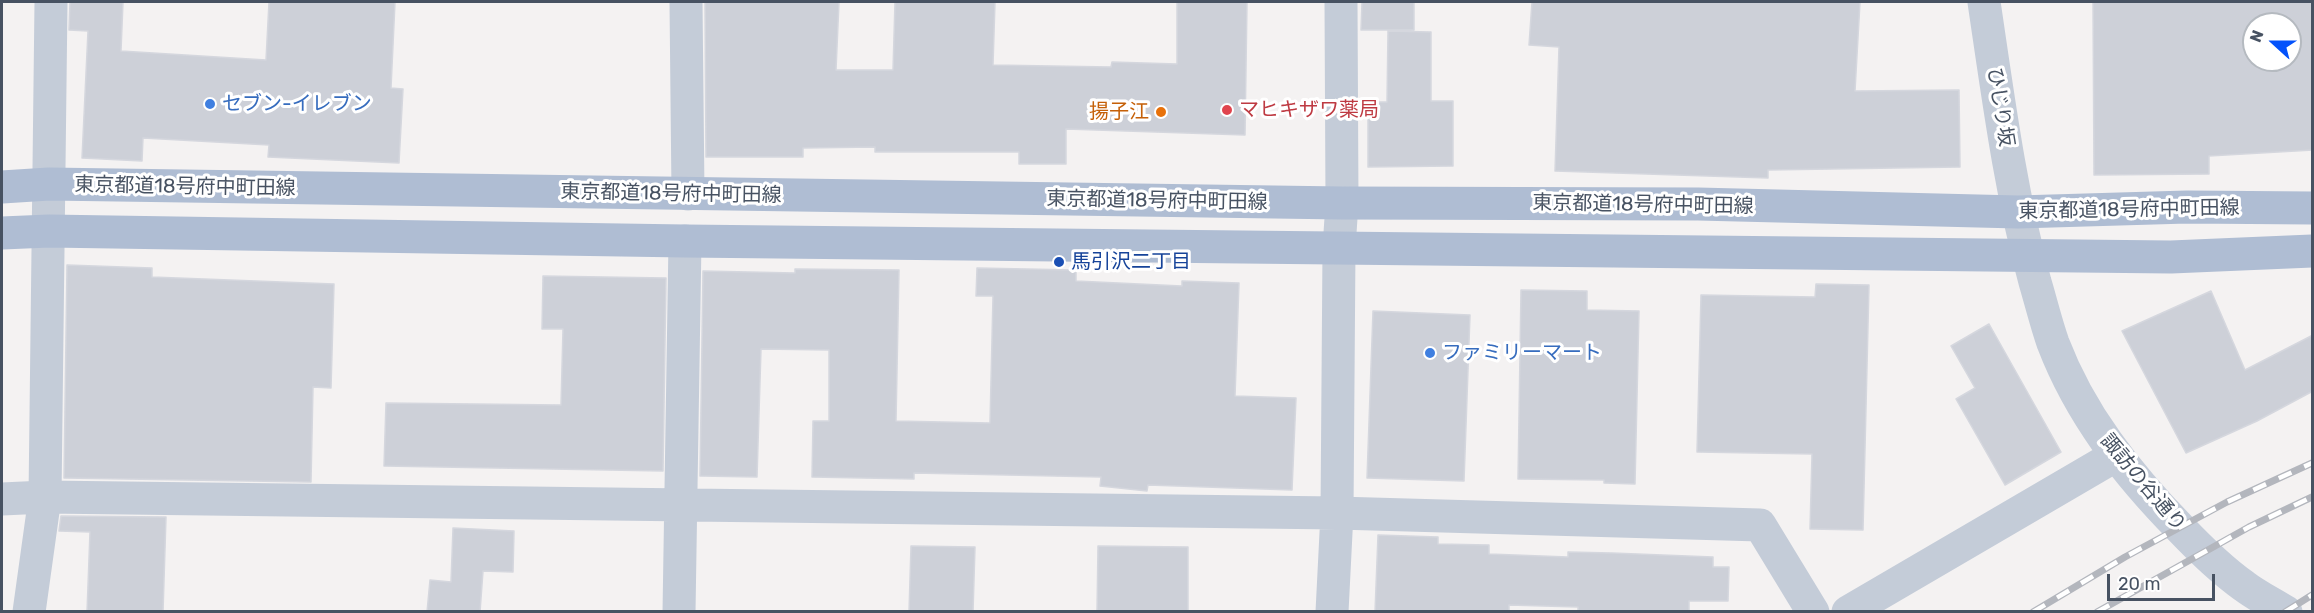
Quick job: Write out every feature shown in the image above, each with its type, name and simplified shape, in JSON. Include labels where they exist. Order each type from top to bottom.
[{"type":"main road","name":"東京都道18号府中町田線","points":[[2,187],[49,184],[1342,203],[1698,204],[2018,212],[2187,207],[2313,208]]},
{"type":"main road","points":[[2,233],[49,231],[685,241],[1949,253],[2028,256],[2171,257],[2313,251]]},
{"type":"street","points":[[29,612],[45,497],[51,2]]},
{"type":"street","points":[[686,2],[688,194]]},
{"type":"street","points":[[1332,612],[1337,513],[1339,248],[1342,203],[1341,2]]},
{"type":"street","name":"ひじり坂","points":[[1984,2],[2018,212]]},
{"type":"street","name":"諏訪の谷通り","points":[[2018,212],[2053,344],[2086,409],[2115,456],[2163,511],[2210,559],[2244,586],[2286,612]]},
{"type":"street","points":[[679,612],[685,241]]},
{"type":"street","points":[[1848,612],[2115,456]]},
{"type":"street","points":[[2,499],[45,497],[1337,513],[1760,525],[1813,612]]},
{"type":"building","points":[[70,2],[123,2],[121,51],[266,60],[269,2],[395,2],[391,88],[403,89],[399,163],[268,157],[269,145],[143,138],[142,161],[82,158],[88,31],[69,30]]},
{"type":"building","points":[[705,2],[839,2],[836,70],[893,70],[895,2],[995,2],[993,65],[1111,67],[1112,62],[1177,64],[1177,2],[1247,2],[1245,135],[1066,129],[1066,164],[1019,164],[1019,152],[875,152],[875,147],[803,148],[803,157],[706,157]]},
{"type":"building","points":[[1362,2],[1414,2],[1414,30],[1361,30]]},
{"type":"building","points":[[1532,2],[1860,2],[1855,91],[1959,90],[1960,167],[1768,170],[1768,178],[1555,171],[1559,47],[1529,45]]},
{"type":"building","points":[[2093,2],[2313,2],[2313,150],[2209,156],[2209,174],[2094,175]]},
{"type":"building","points":[[1388,31],[1431,32],[1431,101],[1453,101],[1453,166],[1368,167],[1368,102],[1387,102]]},
{"type":"building","points":[[67,265],[152,268],[152,277],[334,284],[331,388],[313,387],[311,482],[64,478]]},
{"type":"building","points":[[977,268],[1076,270],[1076,281],[1182,286],[1182,281],[1239,283],[1235,396],[1296,398],[1292,490],[1148,485],[1147,491],[1100,486],[1101,477],[914,473],[914,479],[812,477],[813,421],[829,421],[829,350],[761,349],[757,477],[700,476],[703,271],[795,273],[795,269],[899,270],[896,421],[990,423],[993,296],[976,296]]},
{"type":"building","points":[[543,276],[666,278],[663,471],[384,466],[386,403],[561,405],[563,329],[542,329]]},
{"type":"building","points":[[1816,284],[1869,285],[1863,530],[1810,529],[1812,454],[1697,452],[1701,295],[1815,297]]},
{"type":"building","points":[[1521,290],[1587,291],[1587,310],[1639,311],[1635,484],[1604,483],[1604,480],[1518,479]]},
{"type":"building","points":[[2211,291],[2245,370],[2313,335],[2313,391],[2257,421],[2186,453],[2122,331]]},
{"type":"building","points":[[1373,311],[1470,315],[1464,481],[1367,478]]},
{"type":"building","points":[[1989,324],[2061,452],[2005,485],[1956,399],[1975,388],[1951,346]]},
{"type":"building","points":[[61,516],[166,517],[163,612],[87,612],[90,532],[59,531]]},
{"type":"building","points":[[453,528],[514,531],[513,572],[483,571],[480,612],[427,612],[430,580],[451,582]]},
{"type":"building","points":[[1378,535],[1438,537],[1438,544],[1489,545],[1489,554],[1568,557],[1568,552],[1713,557],[1713,567],[1729,567],[1728,601],[1689,601],[1689,612],[1578,612],[1578,607],[1509,605],[1509,612],[1375,612]]},
{"type":"building","points":[[911,546],[975,547],[973,612],[909,612]]},
{"type":"building","points":[[1098,546],[1188,547],[1188,612],[1097,612]]},
{"type":"railway","points":[[2033,612],[2125,557],[2227,502],[2312,463]]},
{"type":"railway","points":[[2097,612],[2249,527],[2312,497]]},
{"type":"railway","points":[[2285,612],[2312,595]]},
{"type":"place","name":"セブン-イレブン","points":[[210,104]]},
{"type":"place","name":"マヒキザワ薬局","points":[[1227,110]]},
{"type":"place","name":"揚子江","points":[[1161,112]]},
{"type":"place","name":"馬引沢二丁目","points":[[1059,262]]},
{"type":"place","name":"ファミリーマート","points":[[1430,353]]}]
